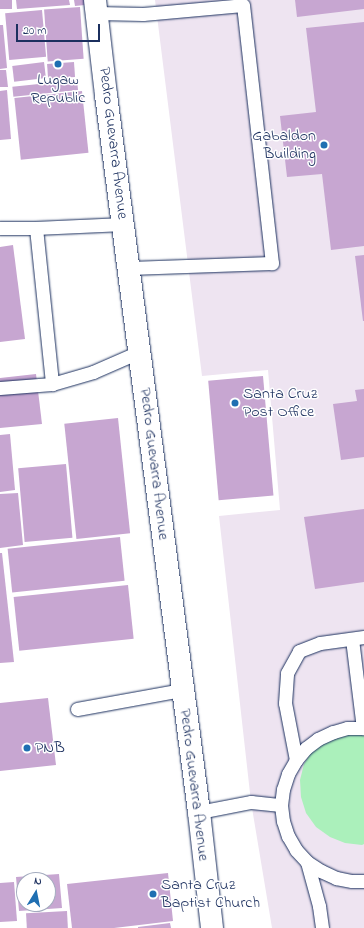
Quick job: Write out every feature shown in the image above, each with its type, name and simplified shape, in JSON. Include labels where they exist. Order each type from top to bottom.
[{"type":"main road","name":"Pedro Guevarra Avenue","points":[[96,6],[182,690],[199,812],[212,928]]},
{"type":"lane","points":[[96,6],[143,14],[243,5],[272,263],[129,268]]},
{"type":"lane","points":[[0,228],[124,224]]},
{"type":"lane","points":[[36,228],[52,384]]},
{"type":"lane","points":[[0,388],[52,384],[93,372],[139,352]]},
{"type":"lane","points":[[296,760],[285,703],[287,673],[299,651],[320,644],[358,638],[364,728],[347,728],[323,737],[306,748],[296,760],[288,774],[283,789],[281,805],[283,821],[288,836],[296,850],[307,862],[336,878],[352,881],[364,881]]},
{"type":"lane","points":[[77,709],[182,690]]},
{"type":"lane","points":[[199,812],[250,802],[281,805]]},
{"type":"lane","points":[[307,862],[322,928]]},
{"type":"shaded area","points":[[155,0],[364,0],[364,928],[272,928],[251,802],[219,516],[280,510],[268,370],[202,376]]},
{"type":"green space","points":[[364,730],[364,844],[362,845],[345,843],[330,837],[316,827],[306,813],[301,797],[300,780],[304,764],[313,749],[326,739]]},
{"type":"building","points":[[0,0],[12,0],[12,9],[0,9]]},
{"type":"building","points":[[16,0],[69,0],[70,5],[17,9]]},
{"type":"building","points":[[74,0],[94,0],[95,4],[75,6]]},
{"type":"building","points":[[295,0],[364,0],[364,9],[297,17]]},
{"type":"building","points":[[80,7],[84,59],[48,61],[44,10]]},
{"type":"building","points":[[42,10],[46,57],[9,60],[5,13]]},
{"type":"building","name":"Gabaldon Building","points":[[364,22],[364,246],[331,250],[322,174],[287,177],[280,116],[316,112],[306,28]]},
{"type":"building","points":[[0,25],[3,25],[7,68],[0,69]]},
{"type":"building","points":[[44,62],[46,78],[14,82],[12,66]]},
{"type":"building","points":[[74,62],[75,77],[48,79],[47,64]]},
{"type":"building","points":[[0,70],[6,70],[8,87],[0,87]]},
{"type":"building","points":[[77,80],[78,90],[13,97],[12,87]]},
{"type":"building","points":[[7,90],[11,139],[0,140],[0,91]]},
{"type":"building","points":[[82,91],[88,153],[21,160],[14,98]]},
{"type":"building","points":[[13,245],[25,339],[0,342],[0,247]]},
{"type":"building","points":[[364,255],[364,321],[363,321],[355,256]]},
{"type":"building","points":[[36,374],[42,424],[0,428],[0,378]]},
{"type":"building","points":[[263,376],[273,496],[219,500],[208,381]]},
{"type":"building","points":[[364,389],[364,457],[341,460],[333,404],[357,401],[355,390]]},
{"type":"building","points":[[118,418],[130,533],[76,539],[64,424]]},
{"type":"building","points":[[10,434],[15,490],[0,492],[0,435]]},
{"type":"building","points":[[66,464],[72,538],[25,542],[18,468]]},
{"type":"building","points":[[18,493],[23,545],[0,548],[0,494]]},
{"type":"building","points":[[364,509],[364,582],[315,589],[304,517]]},
{"type":"building","points":[[120,537],[125,581],[12,593],[8,549]]},
{"type":"building","points":[[0,553],[2,553],[14,662],[0,663]]},
{"type":"building","points":[[128,585],[134,639],[19,651],[14,597]]},
{"type":"building","name":"PNB","points":[[48,698],[56,765],[0,771],[0,703]]},
{"type":"building","points":[[168,873],[173,921],[114,928],[72,928],[67,884]]},
{"type":"building","points":[[56,874],[59,874],[62,908],[56,908]]},
{"type":"building","points":[[14,882],[17,921],[0,922],[0,883]]},
{"type":"building","points":[[67,911],[68,928],[27,928],[26,913]]},
{"type":"building","points":[[170,923],[171,928],[138,928],[138,927]]},
{"type":"place","name":"Lugaw Republic","points":[[58,64]]},
{"type":"place","name":"Gabaldon Building","points":[[324,145]]},
{"type":"place","name":"Santa Cruz Post Office","points":[[235,403]]},
{"type":"place","name":"PNB","points":[[27,748]]},
{"type":"place","name":"Santa Cruz Baptist Church","points":[[153,894]]}]
